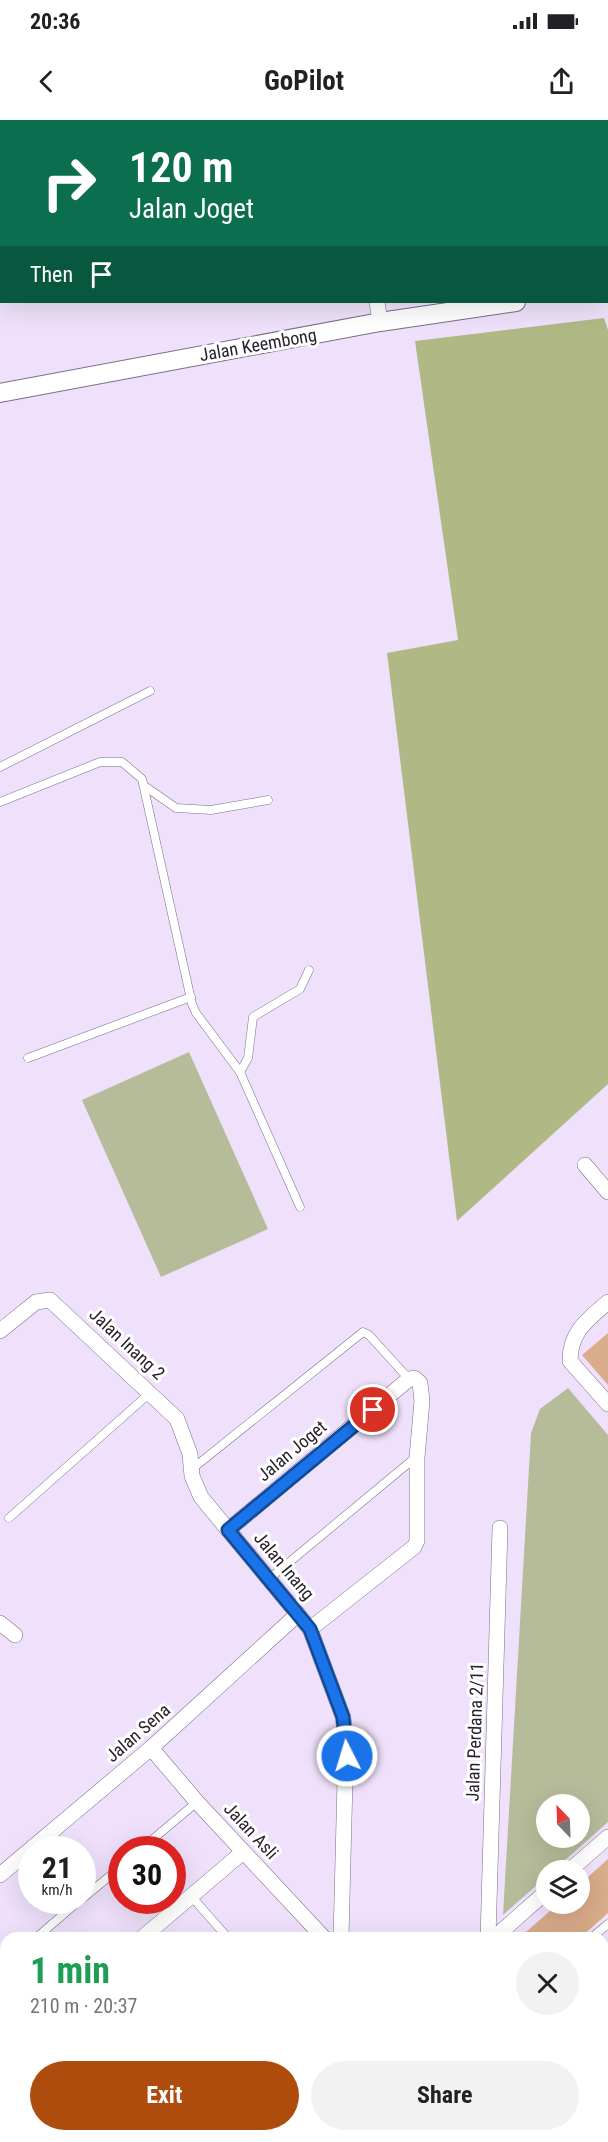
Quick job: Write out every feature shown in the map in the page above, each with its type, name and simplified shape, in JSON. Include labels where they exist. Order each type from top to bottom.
[{"type":"street","points":[[377,303],[380,322]]},
{"type":"street","name":"Jalan Keembong","points":[[0,393],[380,322],[509,303]]},
{"type":"street","points":[[585,1165],[608,1192]]},
{"type":"street","name":"Jalan Inang 2","points":[[0,1331],[36,1302],[50,1300],[177,1419],[190,1454],[191,1473]]},
{"type":"street","points":[[608,1303],[574,1334],[570,1346],[570,1361],[608,1404]]},
{"type":"street","points":[[310,1629],[414,1547],[417,1541],[417,1457],[422,1401],[420,1383],[414,1378],[409,1379]]},
{"type":"street","name":"Jalan Joget","points":[[228,1530],[409,1379]]},
{"type":"street","name":"Jalan Inang","points":[[191,1473],[201,1497],[310,1629],[343,1717],[346,1741],[341,1932]]},
{"type":"street","name":"Jalan Perdana 2/11","points":[[488,1932],[500,1528]]},
{"type":"street","name":"Jalan Sena","points":[[0,1875],[152,1748],[298,1614]]},
{"type":"street","points":[[0,1623],[15,1635]]},
{"type":"street","name":"Jalan Asli","points":[[152,1748],[197,1802],[318,1932]]},
{"type":"street","points":[[582,1860],[608,1837]]},
{"type":"street","points":[[149,1932],[243,1852]]},
{"type":"street","points":[[501,1932],[536,1901]]},
{"type":"lane","points":[[0,767],[150,691]]},
{"type":"lane","points":[[0,802],[100,762],[122,762],[135,772],[146,786],[176,808],[211,810],[268,800]]},
{"type":"lane","points":[[146,786],[196,1014],[240,1072],[300,1207]]},
{"type":"lane","points":[[240,1072],[248,1058],[253,1017],[300,989],[309,970]]},
{"type":"lane","points":[[28,1058],[191,997]]},
{"type":"lane","points":[[191,1473],[363,1332],[369,1335],[409,1379]]},
{"type":"lane","points":[[9,1518],[150,1393]]},
{"type":"lane","points":[[269,1579],[417,1457]]},
{"type":"lane","points":[[157,1836],[197,1802]]},
{"type":"lane","points":[[96,1888],[108,1878]]},
{"type":"lane","points":[[191,1896],[223,1932]]},
{"type":"lane","points":[[43,1932],[64,1914]]},
{"type":"green space","points":[[604,318],[608,330],[608,1084],[457,1221],[387,653],[458,640],[415,341]]},
{"type":"green space","points":[[189,1052],[268,1229],[161,1277],[82,1100]]},
{"type":"green space","points":[[568,1388],[608,1435],[608,1822],[590,1838],[590,1794],[536,1794],[536,1848],[579,1848],[565,1860],[536,1860],[536,1886],[503,1915],[531,1433],[540,1409]]},
{"type":"building","points":[[608,1333],[608,1385],[582,1355]]},
{"type":"building","points":[[608,1859],[608,1913],[587,1932],[526,1932],[547,1914],[590,1914],[590,1875]]},
{"type":"route","points":[[347,1756],[343,1717],[310,1629],[228,1530],[373,1410]]}]
